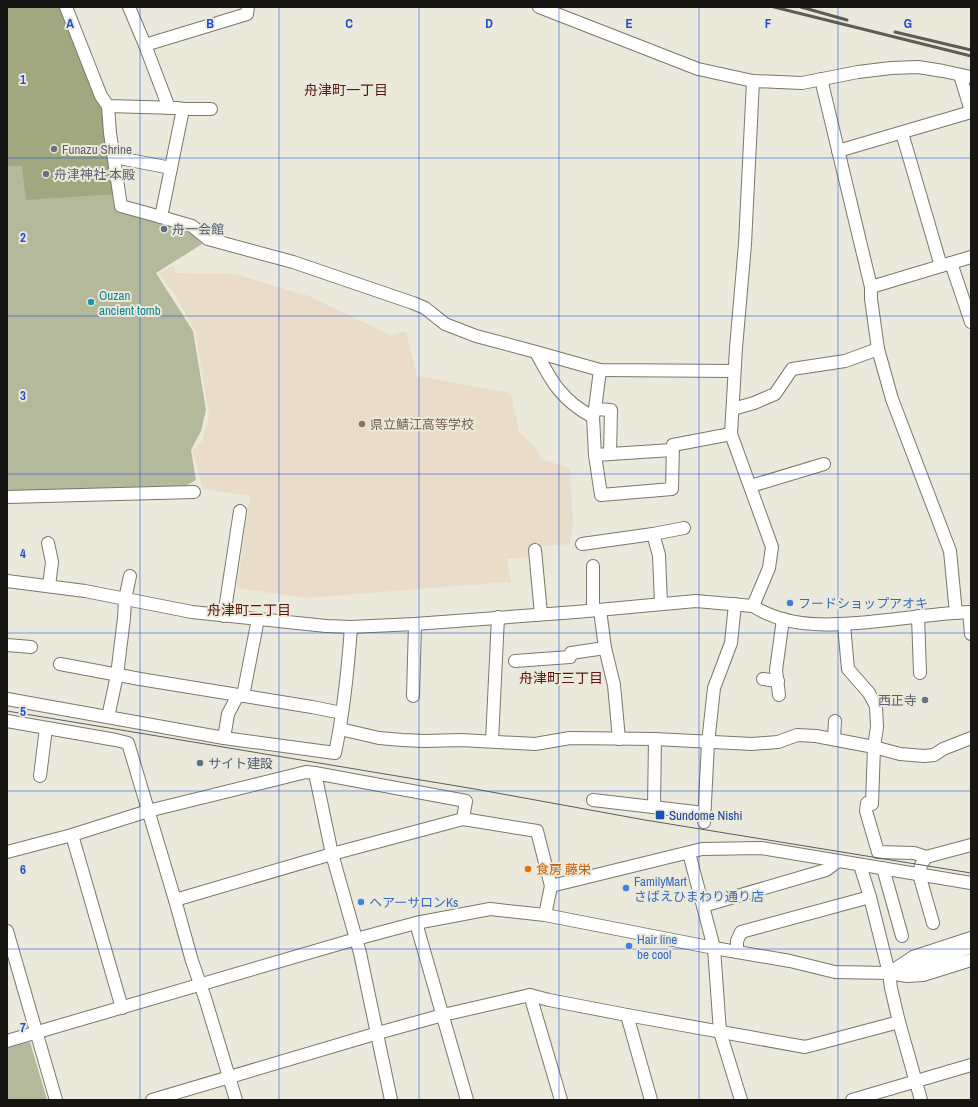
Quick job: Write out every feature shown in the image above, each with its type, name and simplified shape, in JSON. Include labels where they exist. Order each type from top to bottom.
[{"type":"street","points":[[66,7],[101,96],[108,106],[110,133],[121,206],[192,226],[208,239],[293,262],[413,303],[425,308],[445,324],[476,336],[600,370],[734,371]]},
{"type":"street","points":[[129,7],[169,108]]},
{"type":"street","points":[[145,46],[247,14],[248,7]]},
{"type":"street","points":[[539,7],[698,68],[753,81],[802,83],[858,72],[891,68],[918,68],[965,76],[971,112],[838,151]]},
{"type":"street","points":[[821,79],[871,287],[871,299],[878,349],[892,399],[950,551],[956,613]]},
{"type":"street","points":[[753,81],[745,244],[734,371],[731,434],[772,547],[769,568],[754,606]]},
{"type":"street","points":[[108,106],[211,109]]},
{"type":"street","points":[[161,217],[183,109]]},
{"type":"street","points":[[902,133],[946,264],[971,322]]},
{"type":"street","points":[[114,157],[172,168]]},
{"type":"street","points":[[871,287],[971,257]]},
{"type":"street","points":[[733,408],[754,403],[775,394],[792,368],[845,360],[878,349]]},
{"type":"street","points":[[536,352],[547,374],[559,392],[581,411],[594,413],[612,410],[610,454]]},
{"type":"street","points":[[600,370],[594,413],[595,456],[601,496],[672,489],[672,445],[731,434]]},
{"type":"street","points":[[595,456],[672,450]]},
{"type":"street","points":[[751,486],[824,464]]},
{"type":"street","points":[[7,497],[194,492]]},
{"type":"street","points":[[224,616],[240,511]]},
{"type":"street","points":[[582,544],[684,528]]},
{"type":"street","points":[[653,534],[659,555],[661,604]]},
{"type":"street","points":[[48,542],[52,562],[49,586]]},
{"type":"street","points":[[535,550],[541,614]]},
{"type":"street","points":[[592,566],[597,610],[614,685],[619,739]]},
{"type":"street","points":[[108,717],[117,675],[125,599],[130,576]]},
{"type":"street","points":[[7,581],[85,591],[192,612],[326,626],[351,627],[416,624],[696,601],[754,606],[761,612],[783,619],[815,625],[844,625],[918,616],[970,612],[971,634]]},
{"type":"street","points":[[593,800],[654,807],[704,818],[708,743],[714,688],[731,643],[735,604]]},
{"type":"street","points":[[918,616],[920,673]]},
{"type":"street","points":[[492,741],[498,617]]},
{"type":"street","points":[[224,738],[228,714],[240,696],[258,619]]},
{"type":"street","points":[[779,695],[776,670],[783,619]]},
{"type":"street","points":[[413,696],[416,624]]},
{"type":"street","points":[[844,625],[848,669],[868,693],[876,706],[877,727],[874,747],[872,804],[867,803],[866,810],[878,852],[914,853],[926,856],[971,845]]},
{"type":"street","points":[[7,699],[224,738],[335,753],[340,729],[349,659],[351,627]]},
{"type":"street","points":[[7,645],[31,647]]},
{"type":"street","points":[[516,661],[571,662],[571,653],[605,648]]},
{"type":"street","points":[[60,664],[342,714]]},
{"type":"street","points":[[763,679],[778,681]]},
{"type":"street","points":[[7,721],[128,743],[192,961],[236,1100]]},
{"type":"street","points":[[834,738],[835,721]]},
{"type":"street","points":[[40,776],[46,728]]},
{"type":"street","points":[[340,729],[379,738],[402,740],[460,740],[534,744],[570,738],[655,739],[708,743],[752,744],[778,742],[797,736],[816,736],[834,738],[900,754],[924,756],[934,755],[943,749],[971,738]]},
{"type":"street","points":[[654,807],[655,739]]},
{"type":"street","points":[[7,852],[72,835],[148,811],[306,772],[466,801],[464,819]]},
{"type":"street","points":[[315,773],[332,854],[356,939],[378,1033],[391,1100]]},
{"type":"street","points":[[175,900],[332,854],[464,819],[537,831],[551,886],[545,915]]},
{"type":"street","points":[[72,835],[122,1008]]},
{"type":"street","points":[[551,886],[689,853],[702,844],[761,848],[837,862],[971,883]]},
{"type":"street","points":[[689,853],[714,948],[720,1032],[741,1100]]},
{"type":"street","points":[[926,856],[920,874],[933,924]]},
{"type":"street","points":[[703,906],[826,870],[837,862]]},
{"type":"street","points":[[860,865],[870,897],[889,973],[890,988],[921,1100]]},
{"type":"street","points":[[883,868],[902,936]]},
{"type":"street","points":[[737,952],[737,941],[741,932],[870,897]]},
{"type":"street","points":[[7,1041],[356,939],[416,923],[490,909],[545,915],[714,948],[790,961],[835,972],[889,973],[907,976],[923,975],[971,960]]},
{"type":"street","points":[[416,923],[467,1100]]},
{"type":"street","points":[[7,931],[56,1100]]},
{"type":"street","points":[[889,973],[913,957],[971,938]]},
{"type":"street","points":[[889,973],[934,961],[971,947]]},
{"type":"street","points":[[152,1100],[378,1033],[443,1015],[530,995],[627,1015],[805,1047],[899,1022]]},
{"type":"street","points":[[530,995],[561,1100]]},
{"type":"street","points":[[627,1015],[651,1100]]},
{"type":"street","points":[[852,1100],[971,1065]]},
{"type":"shaded area","name":"県立鯖江高等学校","points":[[172,265],[177,273],[235,274],[309,296],[390,335],[406,331],[417,376],[511,393],[519,432],[537,449],[541,459],[570,468],[573,525],[570,544],[534,547],[531,557],[507,559],[511,582],[305,598],[237,588],[250,496],[203,489],[192,450],[202,441],[209,415],[195,331],[175,295],[159,274]]},
{"type":"green space","points":[[7,7],[61,7],[102,106],[116,194],[26,200],[22,166],[7,166]]},
{"type":"green space","name":"Ouzan ancient tomb","points":[[22,165],[116,194],[116,209],[192,230],[193,235],[202,244],[156,273],[193,331],[206,410],[201,431],[191,450],[196,480],[184,487],[7,491],[7,166]]},
{"type":"green space","points":[[30,1042],[47,1100],[7,1100],[7,1048]]},
{"type":"tram line","points":[[7,711],[475,789],[645,820],[971,873]]},
{"type":"railway","points":[[774,7],[971,56]]},
{"type":"railway","points":[[801,7],[847,20]]},
{"type":"railway","points":[[895,32],[971,50]]},
{"type":"place","name":"Funazu Shrine","points":[[54,149]]},
{"type":"place","name":"舟津神社 本殿","points":[[46,174]]},
{"type":"place","name":"舟一会館","points":[[164,229]]},
{"type":"place","name":"Ouzan ancient tomb","points":[[91,302]]},
{"type":"place","name":"県立鯖江高等学校","points":[[362,424]]},
{"type":"place","name":"フードショップアオキ","points":[[790,603]]},
{"type":"place","name":"西正寺","points":[[925,700]]},
{"type":"place","name":"サイト建設","points":[[200,763]]},
{"type":"place","name":"Sundome Nishi","points":[[660,815]]},
{"type":"place","name":"食房 藤栄","points":[[528,869]]},
{"type":"place","name":"FamilyMart さばえひまわり通り店","points":[[626,888]]},
{"type":"place","name":"ヘアーサロンKs","points":[[361,902]]},
{"type":"place","name":"Hair line be cool","points":[[629,946]]},
{"type":"district","name":"舟津町一丁目","points":[[346,90]]},
{"type":"district","name":"舟津町二丁目","points":[[249,610]]},
{"type":"district","name":"舟津町三丁目","points":[[561,678]]}]
